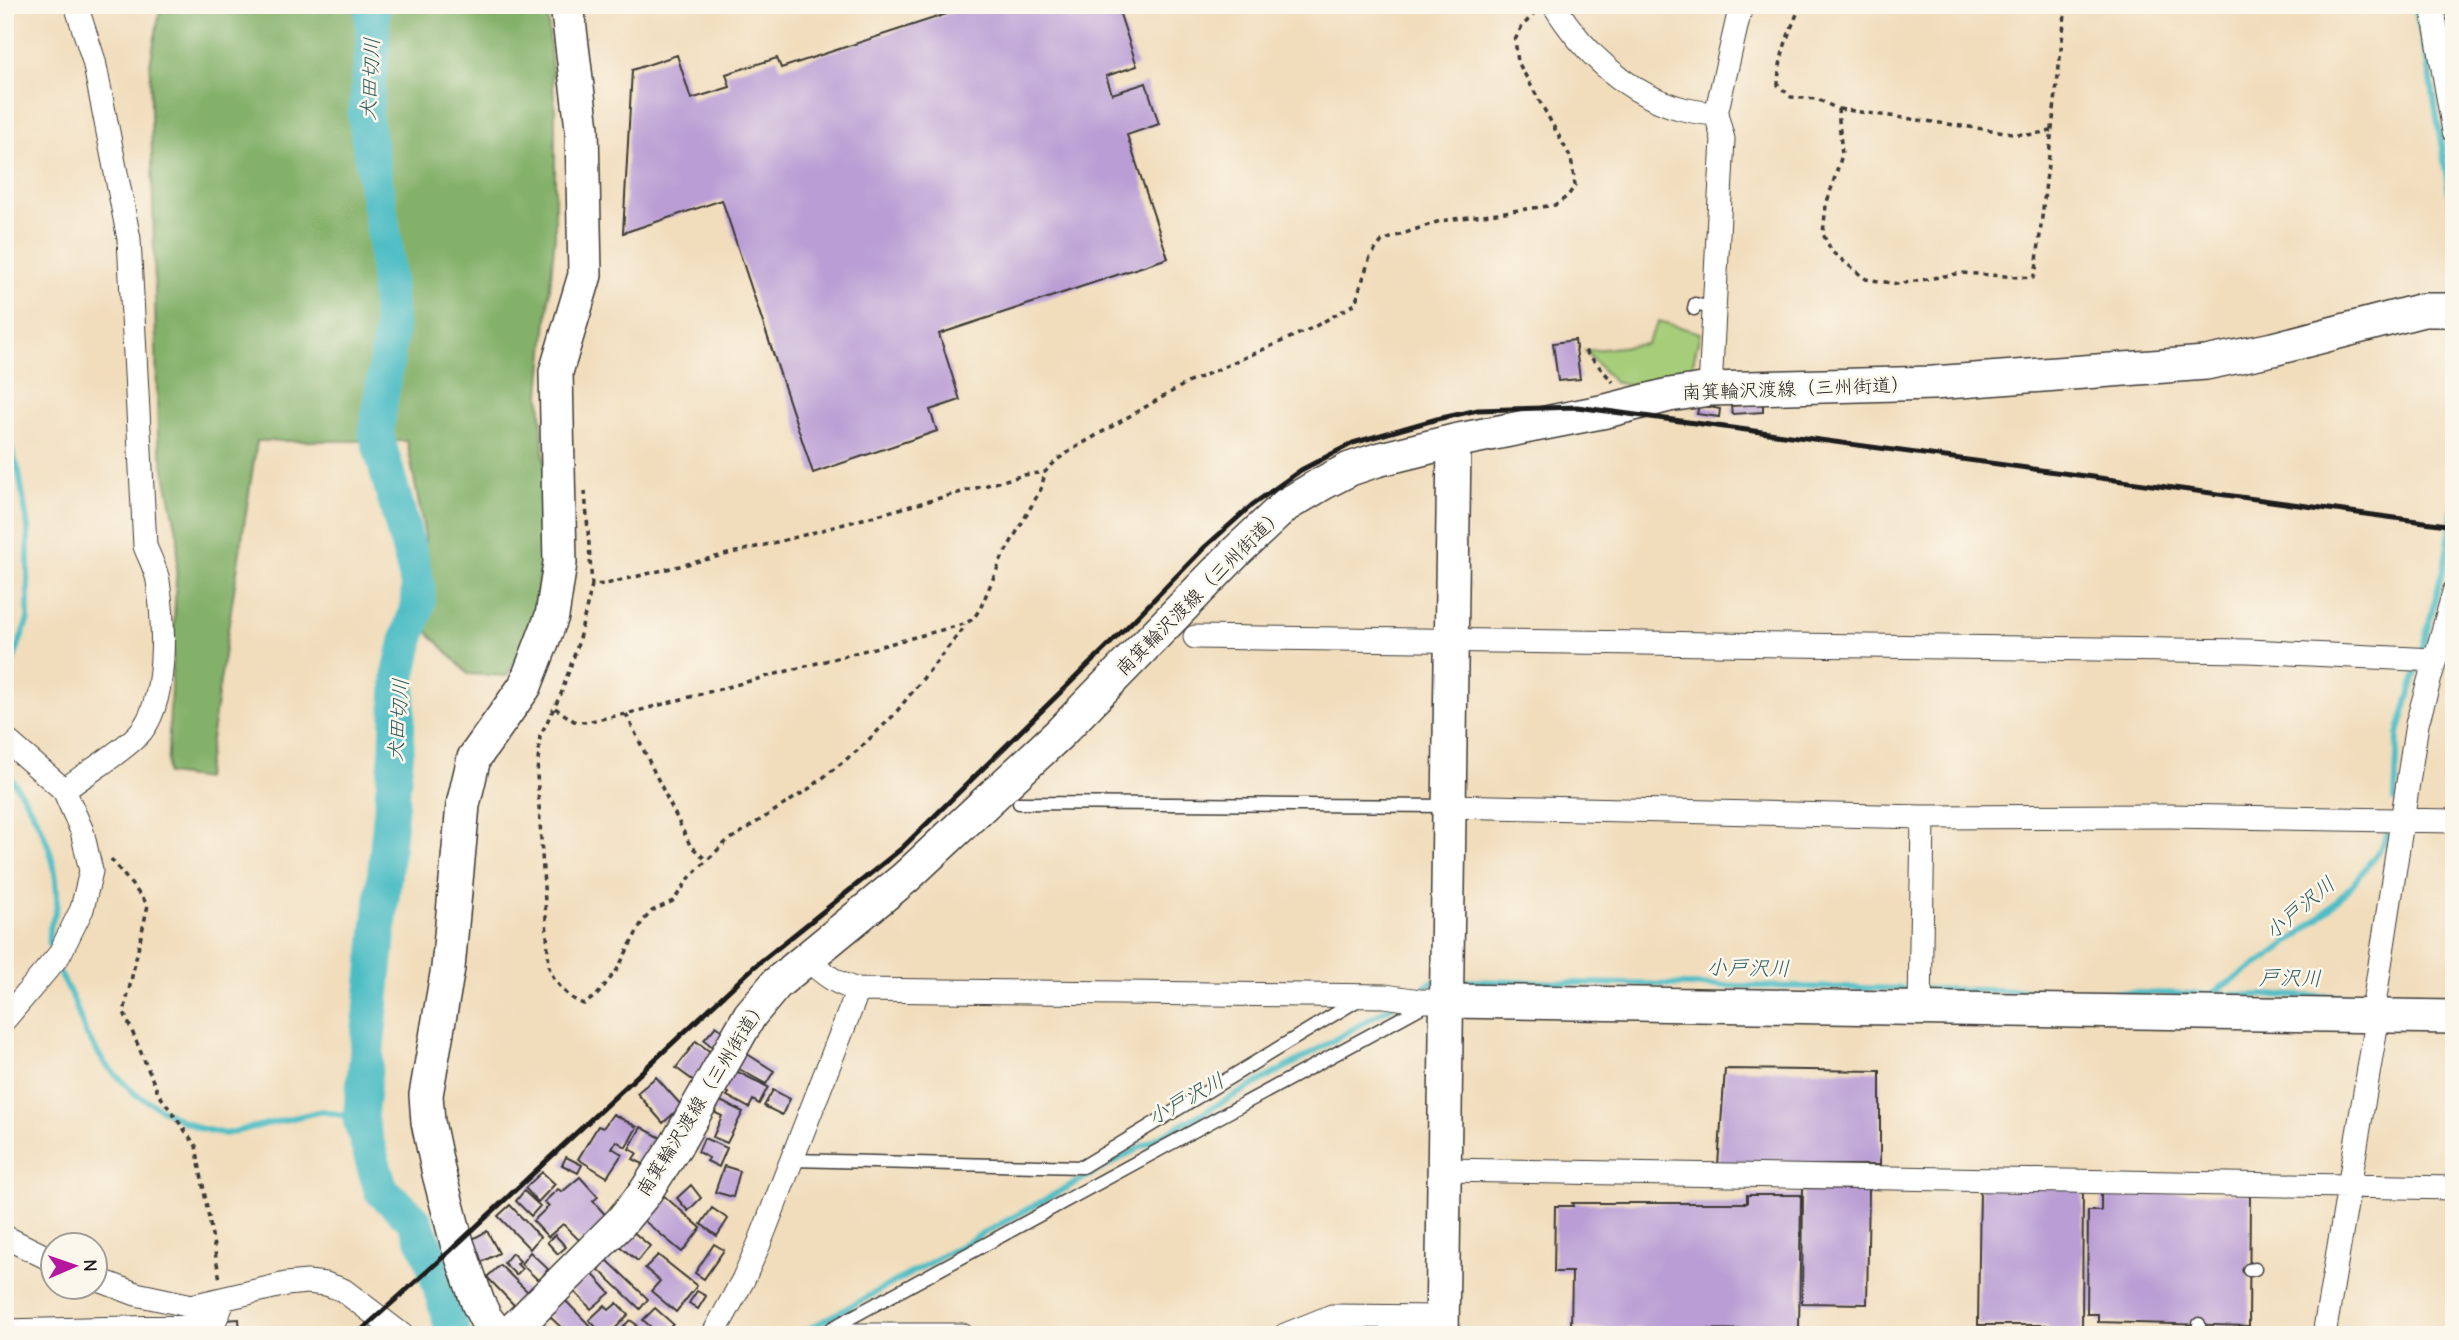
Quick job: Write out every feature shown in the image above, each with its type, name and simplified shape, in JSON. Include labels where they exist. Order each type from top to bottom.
[{"type":"street","points":[[64,790],[138,735],[148,719],[158,688],[163,657],[158,578],[145,545],[128,239],[94,61],[76,5]]},
{"type":"street","points":[[499,1335],[478,1303],[457,1243],[436,1161],[426,1095],[448,968],[463,805],[474,758],[525,686],[552,616],[560,563],[556,372],[585,275],[582,128],[567,5]]},
{"type":"street","points":[[1710,389],[1704,309],[1723,139],[1716,114],[1741,5]]},
{"type":"street","points":[[2431,5],[2454,131]]},
{"type":"street","points":[[1545,8],[1567,26],[1601,64],[1643,93],[1683,109],[1716,114]]},
{"type":"street","name":"南箕輪沢渡線（三州街道）","points":[[508,1335],[620,1223],[645,1194],[750,1016],[777,983],[905,878],[1060,733],[1237,551],[1286,505],[1350,469],[1454,441],[1606,411],[1669,395],[1710,389],[1933,383],[2206,363],[2273,349],[2423,310],[2454,310]]},
{"type":"street","points":[[1285,1335],[1332,1316],[1442,1326],[1451,1217],[1445,1170],[1439,993],[1449,806],[1454,441]]},
{"type":"street","points":[[2324,1335],[2376,1027],[2374,1004],[2393,820],[2417,724],[2425,659],[2454,592]]},
{"type":"street","points":[[1195,638],[1453,639],[2248,651],[2425,659]]},
{"type":"street","points":[[5,738],[64,790],[82,831],[91,871],[82,909],[59,955],[5,1019]]},
{"type":"street","points":[[1449,806],[1923,817],[2168,816],[2454,821]]},
{"type":"street","points":[[1921,1005],[1923,817]]},
{"type":"street","points":[[808,959],[826,977],[839,985],[858,990],[1375,996],[1439,993],[2454,1017]]},
{"type":"street","points":[[713,1335],[743,1280],[858,990]]},
{"type":"street","points":[[1445,1170],[2454,1188]]},
{"type":"street","points":[[5,1237],[38,1253]]},
{"type":"street","points":[[108,1283],[136,1294],[183,1305],[205,1305],[286,1284],[326,1284],[343,1290],[402,1335]]},
{"type":"street","points":[[5,1331],[210,1330],[224,1300]]},
{"type":"street","points":[[837,1335],[962,1335]]},
{"type":"lane","points":[[1019,803],[1449,806]]},
{"type":"lane","points":[[828,1335],[832,1328],[1439,993]]},
{"type":"lane","points":[[792,1160],[1082,1167],[1375,996]]},
{"type":"path","points":[[1801,5],[1786,38],[1779,65],[1778,85],[1791,97],[1817,99],[1838,109],[2027,135],[2052,131]]},
{"type":"path","points":[[1838,109],[1842,155],[1826,205],[1822,234],[1832,253],[1866,278],[1898,284],[1962,273],[2033,278],[2036,271],[2066,5]]},
{"type":"path","points":[[555,708],[574,722],[626,714],[964,624],[973,619],[1002,558],[1041,489],[1045,472],[1058,459],[1186,383],[1312,328],[1355,304],[1370,257],[1382,242],[1440,221],[1543,208],[1555,205],[1568,196],[1575,186],[1571,158],[1518,62],[1516,40],[1521,28],[1545,8]]},
{"type":"path","points":[[592,585],[650,575],[1024,475],[1045,472]]},
{"type":"path","points":[[559,473],[573,476],[587,494],[592,585],[578,647],[555,708],[540,736],[537,774],[549,967],[573,1000],[583,1004],[597,995],[617,970],[642,922],[652,912],[674,901],[706,860],[747,826],[810,788],[858,750],[893,716],[964,624]]},
{"type":"path","points":[[626,714],[690,845],[706,860]]},
{"type":"path","points":[[106,853],[148,905],[124,1012],[161,1098],[196,1146],[224,1300]]},
{"type":"green space","points":[[161,5],[547,5],[555,111],[555,235],[540,394],[547,507],[533,627],[507,676],[468,674],[426,630],[425,536],[407,441],[257,441],[205,779],[167,774],[178,537],[158,439],[150,64]]},
{"type":"green space","points":[[1659,321],[1700,333],[1689,380],[1637,387],[1614,382],[1585,351],[1646,344]]},
{"type":"building","points":[[974,5],[1117,5],[1137,66],[1106,76],[1112,94],[1146,83],[1159,124],[1127,135],[1168,258],[939,334],[960,400],[930,410],[937,431],[813,473],[722,200],[623,233],[632,70],[677,55],[691,99],[730,87],[726,74],[777,58],[781,68]]},
{"type":"building","points":[[1575,340],[1580,379],[1558,381],[1553,343]]},
{"type":"building","points":[[1763,404],[1763,412],[1732,414],[1731,406]]},
{"type":"building","points":[[1699,405],[1720,409],[1719,417],[1697,414]]},
{"type":"building","points":[[716,1026],[728,1035],[716,1050],[704,1040]]},
{"type":"building","points":[[696,1041],[713,1054],[694,1081],[676,1068]]},
{"type":"building","points":[[741,1050],[774,1071],[766,1084],[732,1065]]},
{"type":"building","points":[[730,1068],[768,1087],[759,1104],[753,1100],[749,1108],[727,1096],[729,1093],[719,1087]]},
{"type":"building","points":[[1725,1069],[1880,1071],[1880,1165],[1718,1165]]},
{"type":"building","points":[[656,1077],[682,1106],[663,1123],[637,1093]]},
{"type":"building","points":[[773,1090],[790,1099],[782,1115],[764,1106]]},
{"type":"building","points":[[712,1097],[743,1112],[727,1143],[713,1137],[722,1116],[707,1109]]},
{"type":"building","points":[[613,1114],[637,1127],[626,1147],[616,1141],[612,1148],[622,1154],[607,1177],[578,1159],[598,1126],[603,1128]]},
{"type":"building","points":[[641,1127],[663,1139],[647,1166],[633,1159],[637,1153],[629,1149]]},
{"type":"building","points":[[704,1138],[727,1148],[719,1167],[698,1152]]},
{"type":"building","points":[[566,1157],[582,1165],[578,1173],[562,1165]]},
{"type":"building","points":[[724,1166],[740,1171],[733,1197],[715,1192]]},
{"type":"building","points":[[542,1172],[555,1184],[538,1202],[525,1188]]},
{"type":"building","points":[[580,1177],[598,1197],[593,1201],[609,1219],[582,1243],[563,1224],[548,1237],[533,1221],[549,1206],[544,1202],[558,1189],[562,1192]]},
{"type":"building","points":[[691,1185],[701,1198],[688,1211],[677,1198]]},
{"type":"building","points":[[1980,1186],[2083,1187],[2082,1331],[2047,1331],[2047,1325],[1978,1325]]},
{"type":"building","points":[[1803,1188],[1869,1189],[1867,1304],[1802,1303]]},
{"type":"building","points":[[524,1191],[540,1206],[531,1216],[516,1201]]},
{"type":"building","points":[[2101,1191],[2250,1194],[2249,1326],[2098,1322],[2098,1314],[2087,1314],[2088,1211],[2101,1211]]},
{"type":"building","points":[[663,1195],[701,1228],[682,1252],[642,1219]]},
{"type":"building","points":[[1747,1195],[1801,1195],[1799,1330],[1571,1328],[1572,1272],[1554,1272],[1555,1206],[1573,1206],[1572,1203],[1747,1203]]},
{"type":"building","points":[[510,1205],[540,1237],[530,1249],[498,1216]]},
{"type":"building","points":[[712,1208],[728,1219],[717,1236],[701,1224]]},
{"type":"building","points":[[626,1226],[650,1246],[638,1261],[613,1241]]},
{"type":"building","points":[[487,1231],[499,1253],[478,1264],[467,1242]]},
{"type":"building","points":[[555,1235],[566,1247],[558,1254],[547,1242]]},
{"type":"building","points":[[714,1244],[724,1250],[704,1279],[695,1273]]},
{"type":"building","points":[[530,1252],[548,1269],[539,1281],[521,1264]]},
{"type":"building","points":[[512,1253],[520,1261],[517,1264],[522,1269],[516,1275],[504,1263]]},
{"type":"building","points":[[658,1255],[697,1286],[676,1312],[651,1291],[660,1281],[645,1268]]},
{"type":"building","points":[[607,1260],[648,1299],[640,1309],[599,1270]]},
{"type":"building","points":[[500,1265],[528,1292],[515,1306],[487,1277]]},
{"type":"building","points":[[588,1269],[610,1293],[591,1309],[569,1286]]},
{"type":"building","points":[[697,1291],[706,1296],[698,1309],[689,1303]]},
{"type":"building","points":[[562,1297],[599,1335],[569,1335],[546,1313]]},
{"type":"building","points":[[617,1303],[628,1315],[609,1335],[604,1335],[589,1320],[605,1305],[609,1310]]},
{"type":"building","points":[[655,1308],[673,1324],[664,1335],[660,1335],[643,1320]]},
{"type":"building","points":[[239,1319],[240,1333],[225,1334],[224,1320]]},
{"type":"building","points":[[630,1320],[637,1325],[628,1335],[614,1335]]},
{"type":"building","points":[[536,1322],[551,1335],[524,1335]]},
{"type":"waterway","name":"犬田切川","points":[[372,5],[373,44],[365,117],[385,241],[391,331],[376,433],[412,561],[418,587],[418,604],[399,676],[397,748],[360,1119],[381,1190],[414,1220],[431,1257],[454,1335]]},
{"type":"waterway","name":"小戸沢川","points":[[2414,5],[2430,73],[2454,224]]},
{"type":"waterway","points":[[5,429],[19,472],[28,528],[28,619],[5,683]]},
{"type":"waterway","name":"小戸沢川","points":[[2421,653],[2446,557],[2454,506]]},
{"type":"waterway","name":"小戸沢川","points":[[2395,800],[2398,734],[2418,664]]},
{"type":"waterway","points":[[5,769],[35,816],[54,865],[57,903],[49,934],[50,945]]},
{"type":"waterway","name":"小戸沢川","points":[[2214,992],[2277,951],[2334,905],[2378,852],[2387,837],[2390,825]]},
{"type":"waterway","points":[[59,971],[86,1034],[105,1064],[135,1094],[177,1118],[199,1128],[225,1134],[322,1111],[360,1119]]},
{"type":"waterway","name":"小戸沢川","points":[[1415,993],[1436,980]]},
{"type":"waterway","name":"小戸沢川","points":[[1457,981],[1915,989]]},
{"type":"waterway","name":"小戸沢川","points":[[1926,989],[2367,997]]},
{"type":"waterway","name":"戸沢川","points":[[2390,998],[2454,998]]},
{"type":"waterway","name":"小戸沢川","points":[[798,1335],[1301,1059],[1394,1005]]},
{"type":"railway","points":[[356,1335],[450,1251],[754,967],[901,849],[1205,547],[1252,505],[1301,470],[1353,443],[1478,410],[1577,407],[2454,526]]}]
